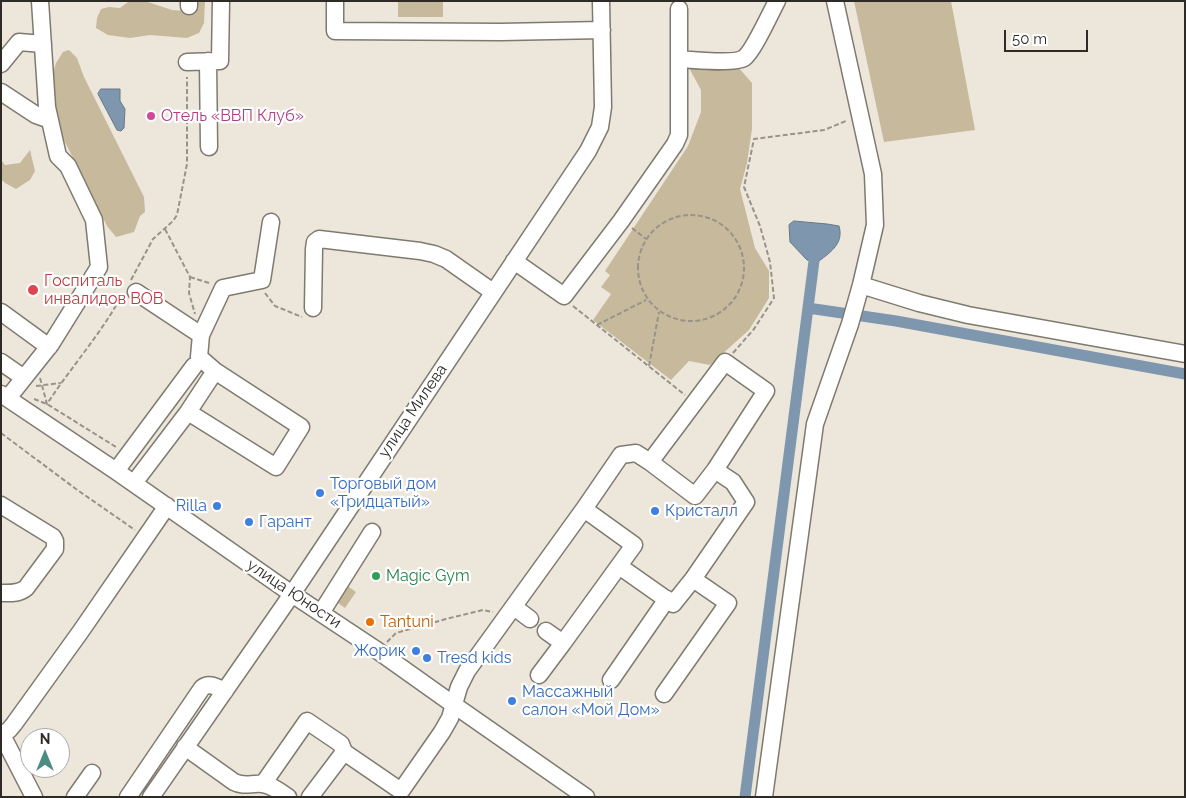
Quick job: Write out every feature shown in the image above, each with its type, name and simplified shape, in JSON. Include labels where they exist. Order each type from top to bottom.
[{"type":"street","points":[[12,390],[49,347],[100,267],[94,220],[68,166],[58,156],[47,107],[40,1]]},
{"type":"street","points":[[186,62],[220,61],[221,1]]},
{"type":"street","points":[[334,1],[335,31],[501,32],[602,30]]},
{"type":"street","name":"улица Милева","points":[[151,797],[292,594],[588,151],[600,127],[603,107],[601,1]]},
{"type":"street","points":[[679,59],[731,60],[744,58],[755,44],[777,1]]},
{"type":"street","points":[[764,797],[814,424],[850,324],[875,225],[873,174],[835,1]]},
{"type":"street","points":[[514,261],[564,296],[621,221],[675,144],[678,135],[679,9]]},
{"type":"street","points":[[1,64],[19,42],[43,44]]},
{"type":"street","points":[[208,62],[209,147]]},
{"type":"street","points":[[1,92],[36,114],[50,120]]},
{"type":"street","points":[[188,412],[276,467],[301,427],[215,371],[199,357],[201,335],[223,288],[262,280],[271,222]]},
{"type":"street","points":[[313,308],[314,249],[315,242],[319,239],[420,250],[434,254],[493,292]]},
{"type":"street","points":[[861,285],[919,303],[968,315],[1185,354]]},
{"type":"street","points":[[128,291],[201,335]]},
{"type":"street","points":[[1,312],[49,347]]},
{"type":"street","name":"улица Юности","points":[[1,362],[12,390],[116,471],[292,594],[378,651],[582,796]]},
{"type":"street","points":[[263,784],[307,721],[341,744],[344,752],[399,794],[450,718],[459,687],[467,671],[621,455],[636,453],[695,496],[715,470],[766,391],[725,362],[650,462]]},
{"type":"street","points":[[116,471],[194,366]]},
{"type":"street","points":[[134,483],[188,412],[215,371]]},
{"type":"street","points":[[619,566],[674,604],[746,502],[733,482],[715,470]]},
{"type":"street","points":[[1,505],[53,537],[55,545],[55,549],[26,588],[22,591],[1,593]]},
{"type":"street","points":[[34,797],[2,735],[14,724],[167,506]]},
{"type":"street","points":[[539,675],[634,545],[584,509]]},
{"type":"street","points":[[321,613],[372,532]]},
{"type":"street","points":[[664,694],[728,603],[693,579]]},
{"type":"street","points":[[611,680],[667,599]]},
{"type":"street","points":[[511,610],[530,619]]},
{"type":"street","points":[[546,631],[563,643]]},
{"type":"street","points":[[128,797],[202,688],[210,685],[225,690]]},
{"type":"street","points":[[185,748],[240,785],[263,784],[288,797]]},
{"type":"street","points":[[310,797],[344,752]]},
{"type":"street","points":[[75,797],[92,773]]},
{"type":"path","points":[[47,404],[60,383],[128,291],[153,240],[173,221],[177,214],[187,164],[186,62]]},
{"type":"path","points":[[725,362],[754,329],[774,298],[770,262],[760,226],[744,187],[754,139],[824,130],[860,114]]},
{"type":"path","points":[[689,215],[713,220],[732,234],[743,255],[744,278],[740,290],[726,309],[705,320],[681,321],[659,311],[647,300],[639,282],[639,258],[646,239],[656,228],[666,221],[689,215]]},
{"type":"path","points":[[621,221],[646,239]]},
{"type":"path","points":[[164,229],[190,276],[189,293],[201,335]]},
{"type":"path","points":[[190,276],[223,288]]},
{"type":"path","points":[[256,282],[275,306],[304,318],[313,308]]},
{"type":"path","points":[[564,296],[571,304],[694,403]]},
{"type":"path","points":[[597,324],[647,300]]},
{"type":"path","points":[[649,366],[659,311]]},
{"type":"path","points":[[35,364],[47,404]]},
{"type":"path","points":[[12,390],[42,384],[60,383]]},
{"type":"path","points":[[12,390],[47,404],[128,455]]},
{"type":"path","points":[[1,433],[146,538]]},
{"type":"path","points":[[378,651],[396,633],[483,610],[511,610]]},
{"type":"shaded area","points":[[145,1],[172,10],[186,11],[194,1],[205,1],[204,23],[199,33],[187,38],[150,35],[130,38],[108,35],[96,28],[97,18],[101,9],[109,7],[120,8],[128,2]]},
{"type":"shaded area","points":[[398,1],[443,1],[443,17],[398,17]]},
{"type":"shaded area","points":[[854,1],[951,1],[975,130],[884,142]]},
{"type":"shaded area","points":[[69,50],[77,58],[84,77],[144,197],[145,212],[140,216],[134,232],[116,237],[107,226],[60,132],[49,86],[56,63],[63,52]]},
{"type":"shaded area","points":[[688,66],[738,67],[752,83],[752,129],[747,163],[740,189],[755,248],[769,271],[769,298],[749,330],[710,365],[689,361],[671,380],[593,320],[611,294],[601,287],[610,275],[605,271],[688,146],[701,112],[701,90]]},
{"type":"shaded area","points":[[30,150],[35,171],[30,180],[16,189],[1,179],[1,160],[5,165],[20,163]]},
{"type":"shaded area","points":[[342,582],[356,592],[345,608],[331,598]]},
{"type":"water","points":[[101,89],[120,89],[120,101],[125,109],[124,128],[121,131],[117,130],[98,94]]},
{"type":"water","points":[[794,221],[839,226],[840,237],[838,242],[819,261],[807,260],[790,242],[789,225]]},
{"type":"waterway","points":[[745,797],[814,261]]},
{"type":"waterway","points":[[808,308],[896,321],[1185,374]]},
{"type":"place","name":"Отель «ВВП Клуб»","points":[[151,116]]},
{"type":"place","name":"Госпиталь инвалидов ВОВ","points":[[33,290]]},
{"type":"place","name":"Торговый дом «Тридцатый»","points":[[320,493]]},
{"type":"place","name":"Rilla","points":[[217,506]]},
{"type":"place","name":"Кристалл","points":[[655,511]]},
{"type":"place","name":"Гарант","points":[[249,522]]},
{"type":"place","name":"Magic Gym","points":[[376,576]]},
{"type":"place","name":"Tantuni","points":[[370,622]]},
{"type":"place","name":"Жорик","points":[[416,651]]},
{"type":"place","name":"Tresd kids","points":[[427,658]]},
{"type":"place","name":"Массажный салон «Мой Дом»","points":[[512,701]]}]
